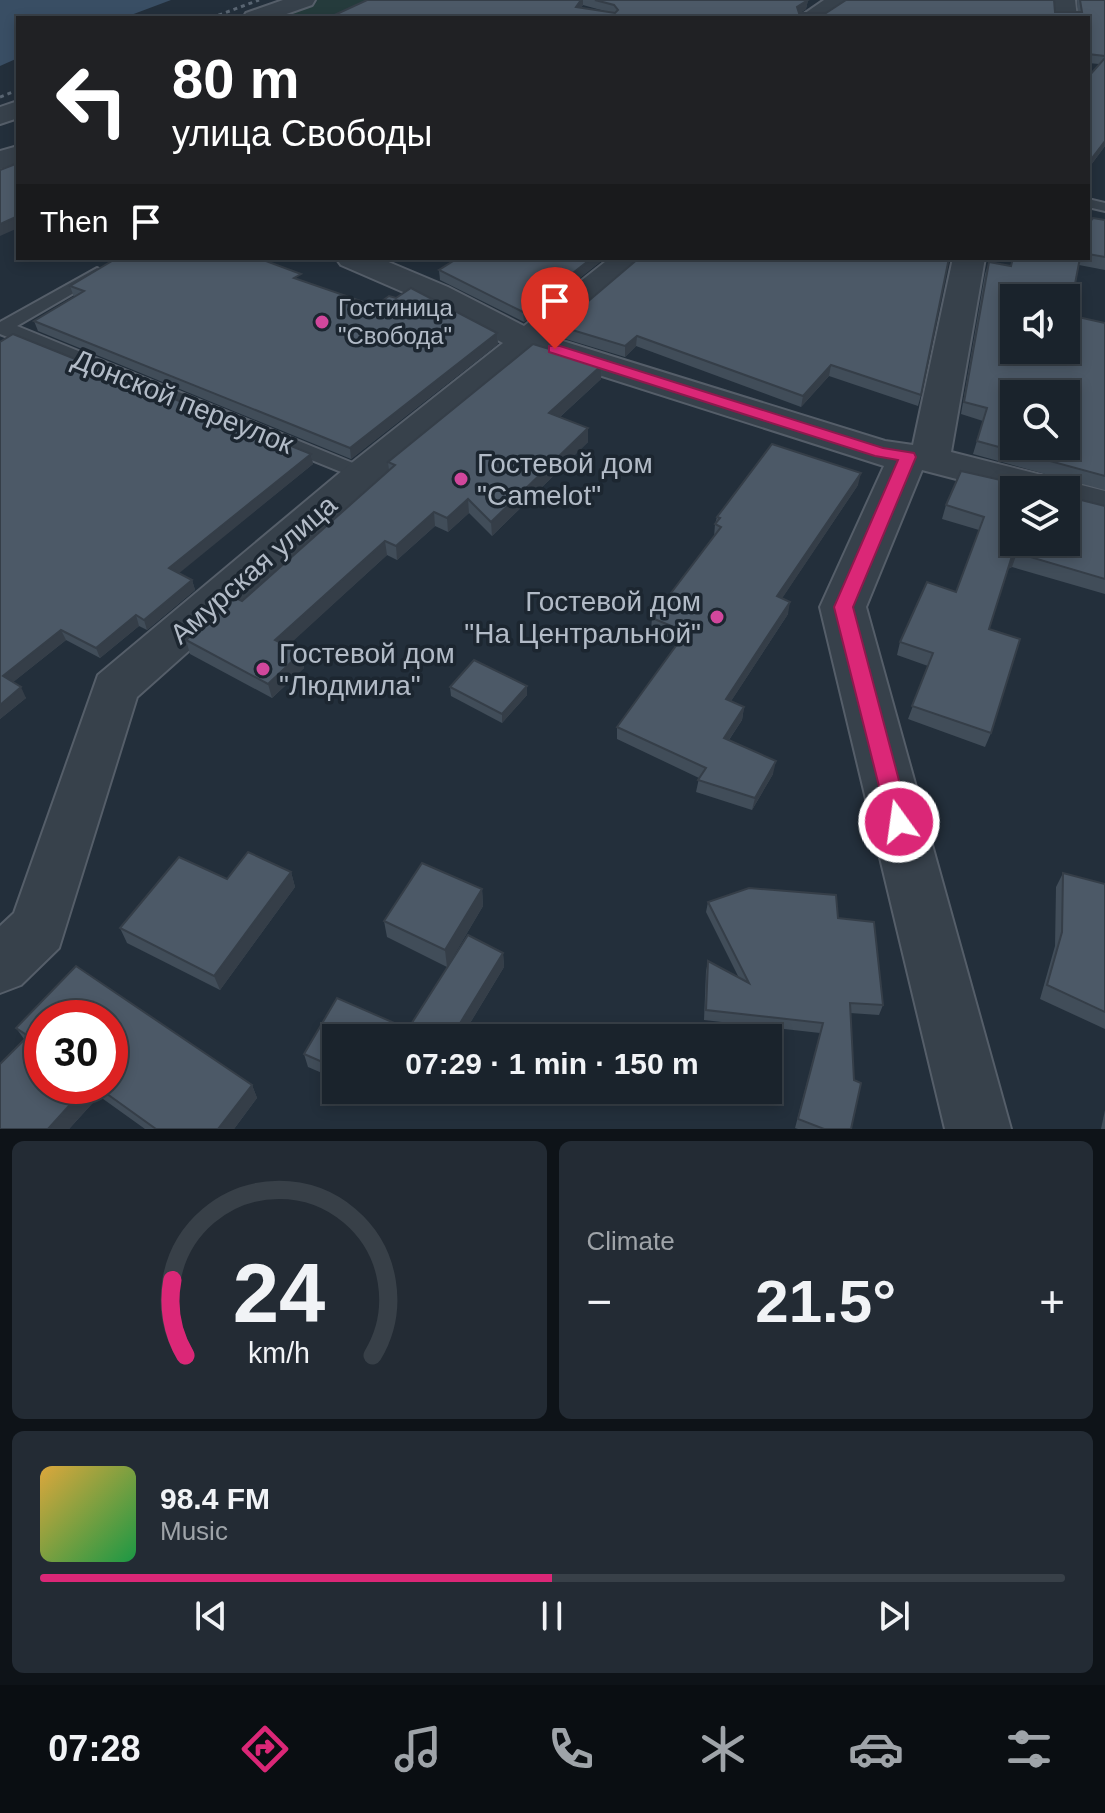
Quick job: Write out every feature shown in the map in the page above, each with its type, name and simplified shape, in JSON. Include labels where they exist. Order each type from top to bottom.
[{"type":"street","points":[[260,16],[304,0]]},
{"type":"street","points":[[812,16],[839,0]]},
{"type":"street","points":[[357,260],[436,294],[525,340],[881,453],[919,458],[1000,478]]},
{"type":"street","name":"Амурская улица","points":[[0,965],[38,929],[115,688],[363,474],[627,260]]},
{"type":"street","points":[[968,260],[919,458],[843,607],[978,1129]]},
{"type":"street","points":[[1080,498],[1105,505]]},
{"type":"lane","points":[[2,328],[102,270]]},
{"type":"lane","name":"Донской переулок","points":[[2,328],[363,474]]},
{"type":"green space","points":[[314,0],[378,0],[337,16],[285,14]]},
{"type":"water","points":[[0,0],[171,0],[128,16],[16,16],[16,59],[0,66]]},
{"type":"building","points":[[367,0],[581,0],[576,7],[615,13],[618,10],[614,5],[595,0],[808,0],[797,7],[799,13],[826,13],[846,0],[1054,0],[1055,12],[1082,12],[1080,0],[1105,0],[1105,56],[1090,54],[1090,16],[332,16]]},
{"type":"building","points":[[1105,58],[1105,141],[1090,161],[1090,75]]},
{"type":"building","points":[[16,164],[16,217],[0,224],[0,170]]},
{"type":"building","points":[[1093,218],[1105,220],[1105,257],[1090,254],[1090,222]]},
{"type":"building","points":[[114,260],[263,260],[301,274],[294,278],[375,306],[389,296],[396,298],[411,288],[497,333],[350,448],[34,321],[84,291],[70,286]]},
{"type":"building","points":[[455,260],[589,260],[523,312],[439,270]]},
{"type":"building","points":[[637,260],[949,260],[921,395],[831,365],[803,396],[637,336],[625,346],[559,326]]},
{"type":"building","points":[[1012,260],[1080,260],[1075,284],[1000,284],[1000,364],[1080,364],[1080,317],[1105,323],[1105,476],[1046,460],[1080,460],[1080,380],[1000,380],[1000,447],[977,441],[987,408],[964,402],[989,262],[1011,266]]},
{"type":"building","points":[[13,334],[311,454],[169,568],[192,580],[144,620],[136,615],[96,648],[61,630],[3,676],[21,687],[0,705],[0,342]]},
{"type":"building","points":[[533,344],[602,365],[549,413],[588,428],[491,522],[468,499],[447,518],[434,512],[396,546],[385,541],[275,640],[301,653],[268,684],[186,640],[234,597],[242,601],[395,465],[388,462]]},
{"type":"building","points":[[772,444],[861,473],[777,596],[790,602],[726,699],[744,707],[724,738],[776,761],[755,798],[698,780],[706,768],[617,727],[686,632],[652,618],[721,527],[715,524],[720,518],[717,517]]},
{"type":"building","points":[[961,471],[1000,480],[1000,556],[1012,556],[989,629],[1020,639],[991,733],[912,706],[933,653],[900,642],[927,582],[956,592],[984,517],[946,505]]},
{"type":"building","points":[[1080,500],[1105,506],[1105,579],[1027,556],[1080,556]]},
{"type":"building","points":[[474,660],[527,686],[502,714],[450,687]]},
{"type":"building","points":[[248,852],[291,872],[214,976],[120,928],[179,857],[227,879]]},
{"type":"building","points":[[422,863],[482,889],[445,950],[384,921]]},
{"type":"building","points":[[1063,873],[1105,884],[1105,1012],[1047,985],[1062,932]]},
{"type":"building","points":[[749,888],[836,895],[838,918],[874,922],[883,1005],[850,1003],[854,1080],[861,1083],[851,1129],[824,1129],[798,1119],[823,1023],[706,1010],[708,961],[749,983],[708,902]]},
{"type":"building","points":[[468,935],[503,953],[460,1024],[411,1024]]},
{"type":"building","points":[[76,966],[126,1000],[43,1000]]},
{"type":"building","points":[[337,998],[397,1024],[322,1024],[322,1062],[304,1054]]},
{"type":"building","points":[[128,1001],[252,1085],[218,1129],[156,1129],[121,1104],[128,1104]]},
{"type":"building","points":[[24,1020],[24,1033],[16,1028]]},
{"type":"building","points":[[24,1040],[24,1104],[71,1104],[48,1129],[0,1129],[0,1064]]},
{"type":"railway","points":[[216,16],[259,0]]},
{"type":"railway","points":[[0,97],[16,91]]},
{"type":"place","name":"Гостиница \"Свобода\"","points":[[322,322]]},
{"type":"place","name":"Гостевой дом \"Camelot\"","points":[[461,479]]},
{"type":"place","name":"Гостевой дом \"На Центральной\"","points":[[717,617]]},
{"type":"place","name":"Гостевой дом \"Людмила\"","points":[[263,669]]},
{"type":"route","points":[[555,349],[881,453],[908,457],[843,607],[899,822]]}]
